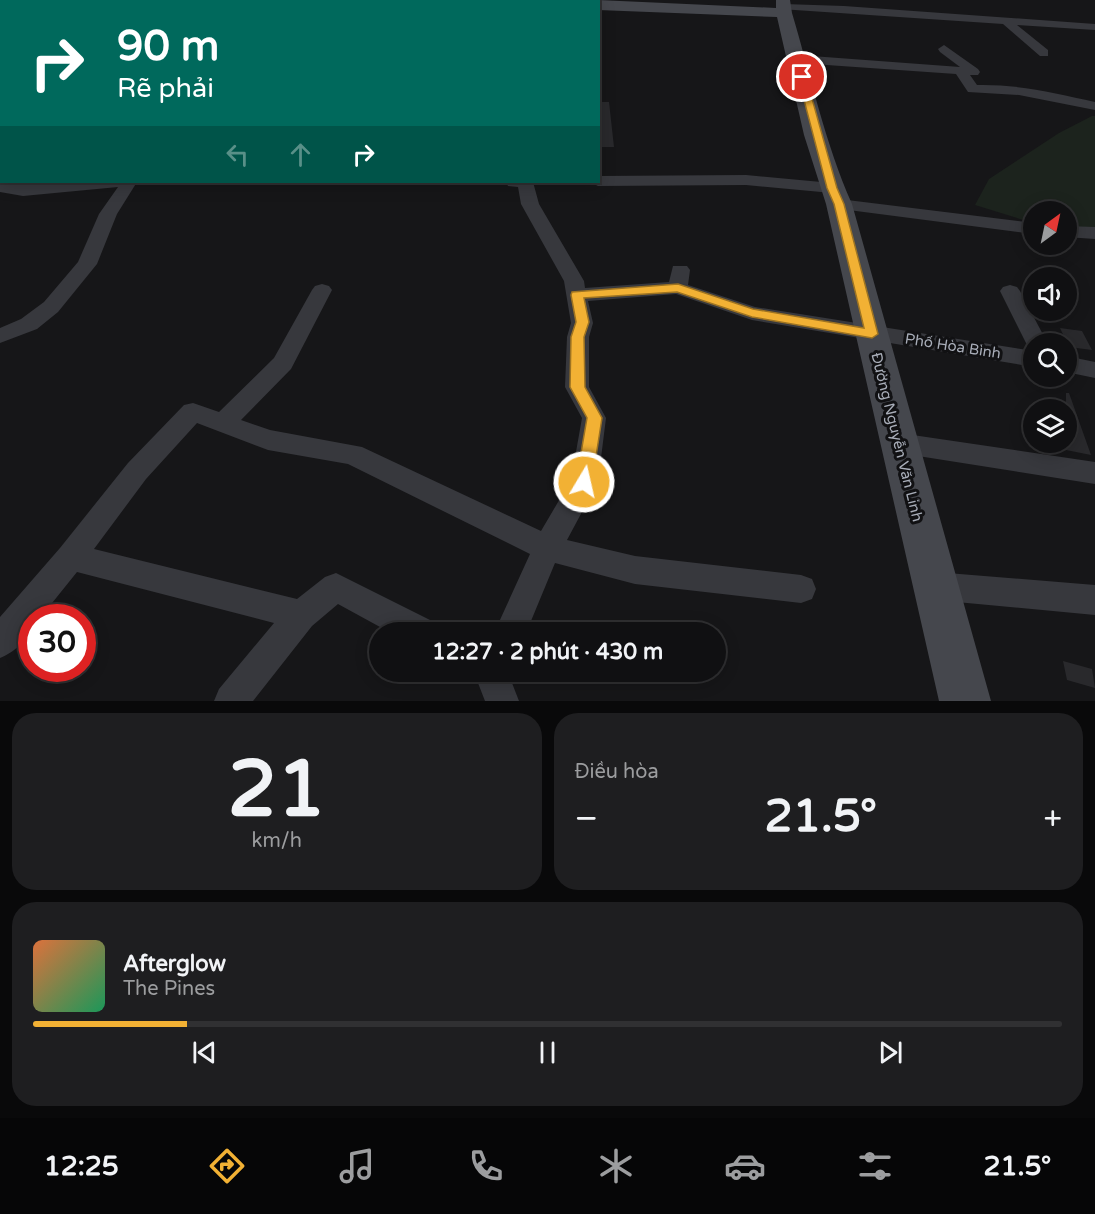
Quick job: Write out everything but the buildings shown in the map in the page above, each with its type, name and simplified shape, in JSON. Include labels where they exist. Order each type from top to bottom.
[{"type":"street","points":[[600,5],[624,3],[844,9],[1070,26],[1091,32]]},
{"type":"street","points":[[971,4],[982,19]]},
{"type":"street","name":"Đường Nguyễn Văn Linh","points":[[783,7],[872,334],[965,701]]},
{"type":"street","points":[[1006,21],[1044,53]]},
{"type":"street","points":[[798,58],[974,72],[944,49]]},
{"type":"street","points":[[960,71],[973,89],[994,87],[1035,92],[1095,106]]},
{"type":"street","points":[[1035,92],[1058,87]]},
{"type":"street","points":[[600,181],[746,180],[1023,227]]},
{"type":"street","points":[[0,187],[23,191],[106,183]]},
{"type":"street","points":[[0,336],[28,324],[51,307],[87,264],[108,214],[128,183]]},
{"type":"street","points":[[515,622],[547,549],[584,482],[594,418],[578,387],[578,337],[582,322],[574,281],[530,204],[525,183]]},
{"type":"street","points":[[1077,232],[1095,233]]},
{"type":"street","name":"Phố Hòa Bình","points":[[577,295],[679,279],[752,313],[1023,357]]},
{"type":"street","points":[[224,423],[283,363],[322,290]]},
{"type":"street","points":[[1010,291],[1031,333]]},
{"type":"street","points":[[1077,366],[1095,370]]},
{"type":"street","points":[[0,642],[71,557],[137,471],[193,412],[268,440],[353,454],[547,549],[635,570],[801,589]]},
{"type":"street","points":[[898,442],[1095,473]]},
{"type":"street","points":[[71,557],[301,615]]},
{"type":"street","points":[[231,701],[301,615],[336,586],[403,622]]},
{"type":"street","points":[[935,586],[1095,600]]},
{"type":"shaded area","points":[[1095,116],[1095,237],[1077,233],[1077,201],[1023,201],[1023,220],[975,205],[989,179],[1059,133]]},
{"type":"route","points":[[584,482],[594,418],[578,387],[578,337],[582,322],[577,295],[678,288],[752,313],[872,334],[839,204],[832,188],[802,77]]}]
